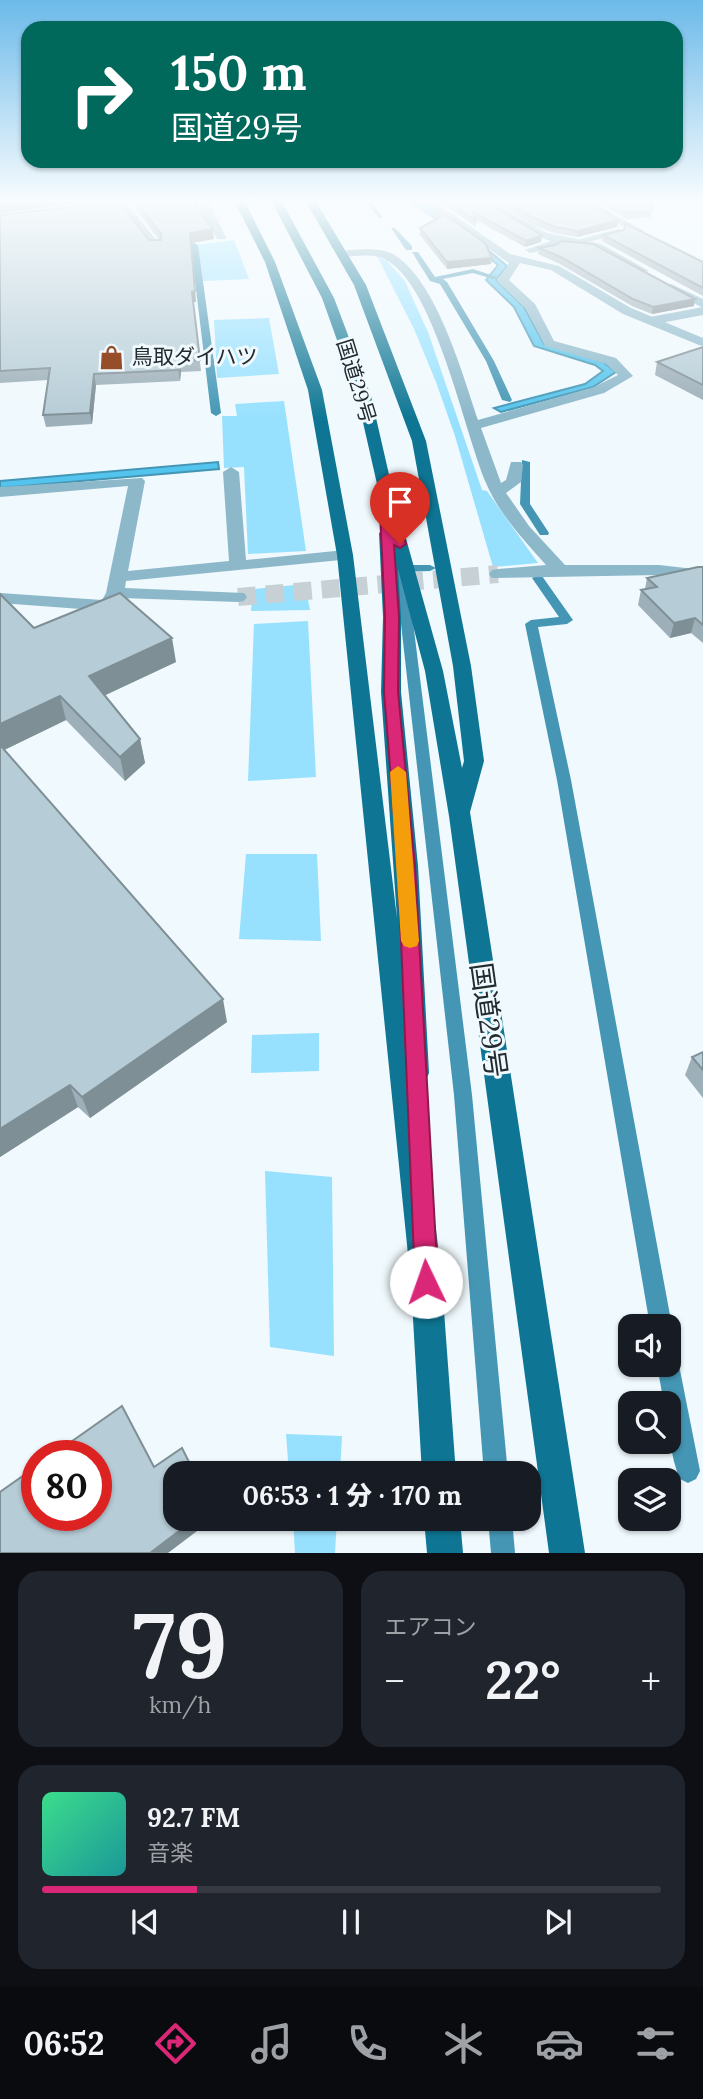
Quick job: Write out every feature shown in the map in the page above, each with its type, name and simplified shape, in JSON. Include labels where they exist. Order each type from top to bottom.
[{"type":"highway","points":[[274,272],[315,390],[345,555],[426,1282]]},
{"type":"highway","name":"国道29号","points":[[314,272],[328,298],[364,396],[385,492],[434,671],[460,816],[567,1553]]},
{"type":"highway","points":[[354,272],[419,441],[462,666],[474,761],[460,816]]},
{"type":"highway","name":"国道29号","points":[[385,492],[392,617],[391,692],[407,866],[426,1282],[438,1461]]},
{"type":"highway","points":[[443,1531],[444,1553]]},
{"type":"street","points":[[407,272],[415,280],[438,330],[498,491],[512,515],[559,570]]},
{"type":"street","points":[[474,426],[599,390],[626,376],[611,361],[549,343],[531,307],[503,281],[508,272]]},
{"type":"street","points":[[562,272],[621,308],[703,342]]},
{"type":"street","points":[[645,272],[703,304]]},
{"type":"street","points":[[650,321],[703,311]]},
{"type":"street","points":[[498,491],[513,482],[516,466]]},
{"type":"street","points":[[231,472],[238,564]]},
{"type":"street","points":[[0,492],[137,481],[116,585],[108,606],[0,598]]},
{"type":"street","points":[[116,585],[238,564],[345,555]]},
{"type":"street","points":[[498,574],[559,570],[659,570],[703,575]]},
{"type":"street","points":[[116,585],[238,597]]},
{"type":"shaded area","points":[[202,272],[246,272],[249,279],[203,281]]},
{"type":"shaded area","points":[[385,272],[397,272],[405,281],[428,332],[482,490],[487,491],[538,563],[493,567],[455,436],[414,329]]},
{"type":"shaded area","points":[[492,272],[502,272],[496,280],[524,307],[544,344],[603,362],[616,372],[593,387],[501,412],[494,408],[585,384],[603,371],[595,365],[534,346],[514,307],[486,280]]},
{"type":"shaded area","points":[[269,318],[279,374],[217,378],[214,320]]},
{"type":"shaded area","points":[[284,401],[306,551],[248,554],[244,467],[224,468],[222,416],[237,416],[235,404]]},
{"type":"shaded area","points":[[218,462],[219,469],[0,488],[0,481]]},
{"type":"shaded area","points":[[305,584],[310,610],[251,611],[253,589]]},
{"type":"shaded area","points":[[308,621],[316,777],[248,781],[254,624]]},
{"type":"shaded area","points":[[246,854],[317,854],[321,941],[239,939]]},
{"type":"shaded area","points":[[319,1033],[319,1071],[251,1073],[252,1035]]},
{"type":"shaded area","points":[[265,1171],[332,1177],[334,1356],[270,1347]]},
{"type":"shaded area","points":[[286,1434],[342,1436],[341,1461],[288,1461]]},
{"type":"shaded area","points":[[294,1531],[336,1531],[335,1553],[295,1553]]},
{"type":"building","points":[[0,272],[193,272],[195,291],[192,292],[200,360],[180,361],[178,370],[94,374],[90,413],[43,415],[50,368],[0,371]]},
{"type":"building","points":[[588,272],[646,272],[695,299],[653,307],[633,299]]},
{"type":"building","points":[[674,272],[703,272],[703,288]]},
{"type":"building","points":[[703,347],[703,385],[657,362]]},
{"type":"building","points":[[703,567],[703,625],[695,618],[674,623],[641,590],[657,587],[647,578]]},
{"type":"building","points":[[120,593],[172,638],[89,676],[140,739],[120,757],[60,696],[0,724],[0,594],[34,628]]},
{"type":"building","points":[[0,745],[223,999],[82,1097],[70,1085],[0,1129]]},
{"type":"building","points":[[703,1052],[703,1070],[692,1057]]},
{"type":"building","points":[[122,1406],[154,1467],[182,1448],[188,1461],[163,1461],[163,1531],[179,1531],[150,1553],[0,1553],[0,1492],[21,1477],[21,1531],[112,1531],[112,1440],[74,1440]]},
{"type":"waterway","points":[[198,272],[216,413]]},
{"type":"waterway","points":[[428,272],[433,279],[443,282],[490,361],[507,400]]},
{"type":"waterway","points":[[434,279],[466,272]]},
{"type":"waterway","points":[[478,272],[493,277]]},
{"type":"waterway","points":[[525,462],[525,504],[544,533]]},
{"type":"waterway","points":[[396,557],[398,569]]},
{"type":"waterway","points":[[398,569],[430,568]]},
{"type":"waterway","points":[[398,569],[405,606],[463,1095],[495,1461]]},
{"type":"waterway","points":[[538,578],[567,620],[531,624],[564,780],[659,1314]]},
{"type":"waterway","points":[[670,1377],[688,1471]]},
{"type":"waterway","points":[[501,1531],[503,1553]]},
{"type":"tunnel","points":[[238,597],[498,574]]},
{"type":"slow traffic","points":[[398,772],[407,866],[410,941]]},
{"type":"place","name":"鳥取ダイハツ","points":[[112,357]]},
{"type":"route","points":[[400,544],[385,492],[392,617],[391,692],[407,866],[426,1282]]}]
